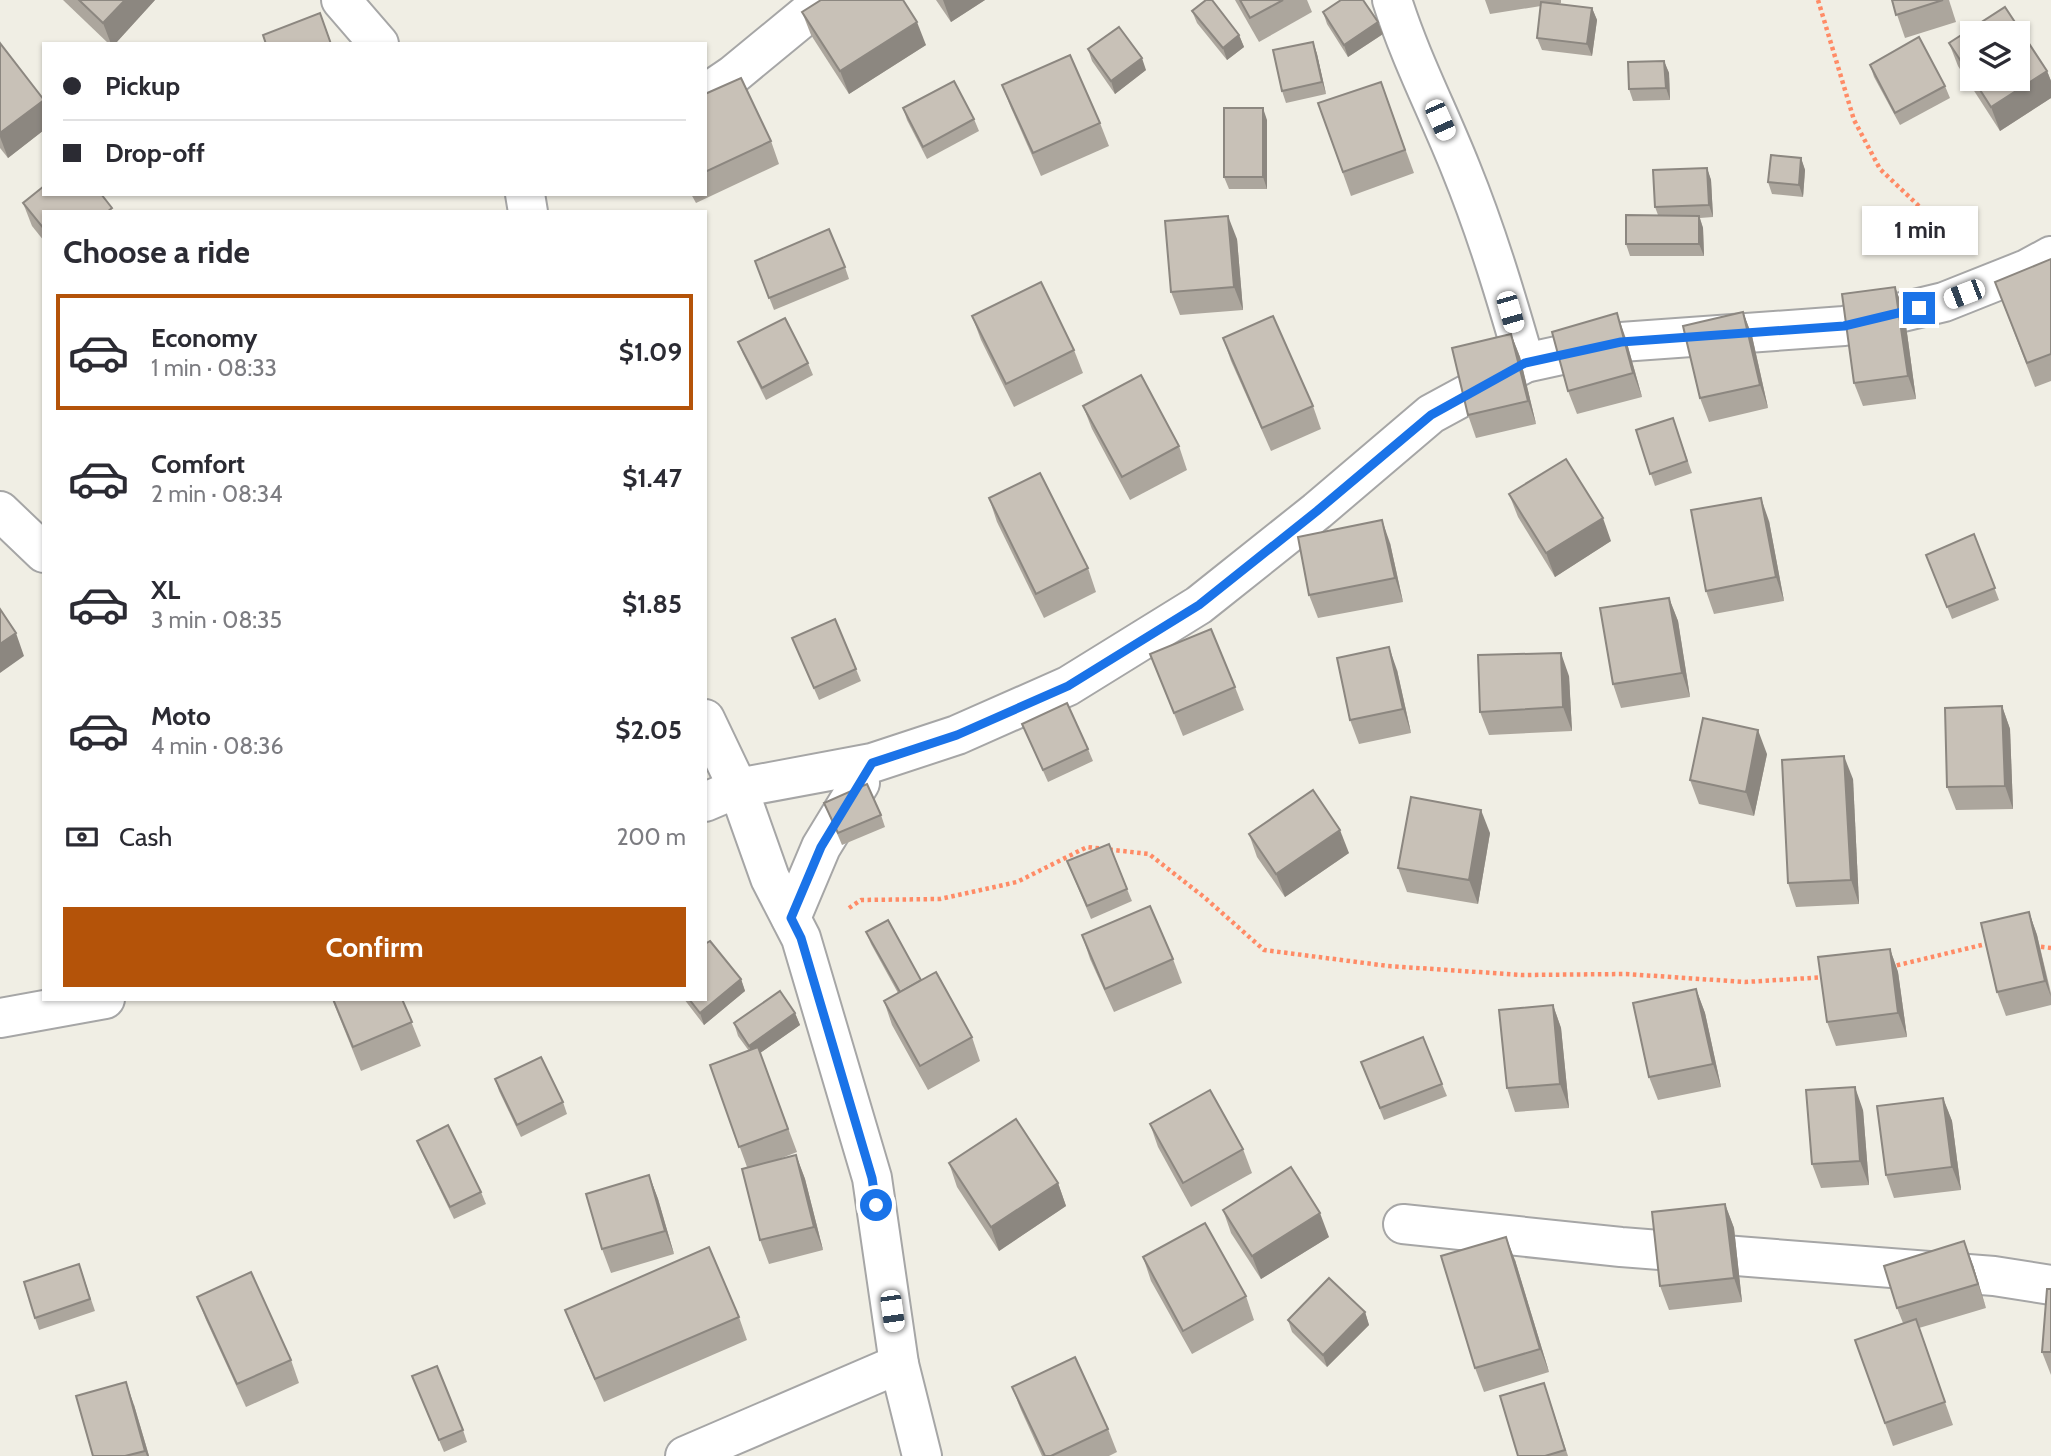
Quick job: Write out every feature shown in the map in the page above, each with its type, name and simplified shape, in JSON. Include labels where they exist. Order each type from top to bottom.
[{"type":"street","points":[[341,0],[377,42]]},
{"type":"street","points":[[707,93],[733,75],[824,0]]},
{"type":"street","points":[[1392,0],[1407,46],[1461,169],[1496,261],[1525,363]]},
{"type":"street","points":[[721,795],[872,763],[957,735],[1068,686],[1199,605],[1431,415],[1525,363],[1621,342],[1844,326],[1944,302],[2039,263]]},
{"type":"street","points":[[0,511],[42,551]]},
{"type":"street","points":[[707,728],[721,795],[796,928],[872,1178],[899,1364],[922,1456]]},
{"type":"street","points":[[796,928],[821,847],[872,763]]},
{"type":"street","points":[[0,1018],[94,1001]]},
{"type":"street","points":[[1403,1224],[1621,1247],[1994,1276],[2051,1284]]},
{"type":"street","points":[[685,1456],[899,1364]]},
{"type":"path","points":[[1818,0],[1854,120],[1881,169],[1922,209],[2039,263]]},
{"type":"path","points":[[796,928],[861,900],[940,899],[1017,882],[1087,847],[1149,854],[1204,897],[1264,950],[1388,965],[1522,975],[1626,974],[1745,982],[1837,976]]},
{"type":"path","points":[[1887,968],[1985,942],[1998,943]]},
{"type":"path","points":[[2025,946],[2051,948]]},
{"type":"building","points":[[79,0],[125,0],[103,23]]},
{"type":"building","points":[[821,0],[903,0],[917,22],[840,71],[802,12]]},
{"type":"building","points":[[1206,0],[1212,0],[1239,35],[1223,48],[1192,11]]},
{"type":"building","points":[[1240,0],[1283,0],[1250,18]]},
{"type":"building","points":[[1341,0],[1363,0],[1378,22],[1344,45],[1323,12]]},
{"type":"building","points":[[1892,0],[1943,0],[1896,15]]},
{"type":"building","points":[[1541,2],[1592,8],[1587,44],[1537,38]]},
{"type":"building","points":[[2005,7],[2014,21],[1983,21]]},
{"type":"building","points":[[320,13],[330,42],[265,42],[263,35]]},
{"type":"building","points":[[1119,27],[1142,58],[1111,81],[1088,49]]},
{"type":"building","points":[[1960,36],[1960,60],[1949,43]]},
{"type":"building","points":[[1919,37],[1945,86],[1895,113],[1870,65]]},
{"type":"building","points":[[1313,42],[1322,82],[1282,91],[1273,50]]},
{"type":"building","points":[[0,43],[42,97],[42,102],[0,133]]},
{"type":"building","points":[[2030,45],[2047,71],[2030,82]]},
{"type":"building","points":[[1070,55],[1100,123],[1033,153],[1002,85]]},
{"type":"building","points":[[1664,61],[1666,88],[1629,89],[1628,62]]},
{"type":"building","points":[[741,78],[771,141],[707,171],[707,93]]},
{"type":"building","points":[[954,81],[974,119],[923,147],[903,108]]},
{"type":"building","points":[[1381,82],[1405,150],[1343,172],[1318,103]]},
{"type":"building","points":[[1981,91],[2016,91],[1991,107]]},
{"type":"building","points":[[1224,108],[1263,108],[1263,177],[1224,177]]},
{"type":"building","points":[[1771,155],[1801,158],[1799,185],[1768,182]]},
{"type":"building","points":[[1707,168],[1709,205],[1655,207],[1653,170]]},
{"type":"building","points":[[42,188],[42,196],[103,196],[112,208],[42,210],[42,227],[23,203]]},
{"type":"building","points":[[1626,215],[1699,216],[1699,244],[1626,244]]},
{"type":"building","points":[[1228,216],[1234,287],[1171,292],[1165,221]]},
{"type":"building","points":[[829,229],[845,267],[769,298],[755,261]]},
{"type":"building","points":[[2051,259],[2051,354],[2027,363],[1995,282]]},
{"type":"building","points":[[1041,282],[1074,350],[1006,384],[972,316]]},
{"type":"building","points":[[1895,287],[1908,376],[1854,383],[1842,294]]},
{"type":"building","points":[[1743,312],[1760,385],[1700,398],[1683,326]]},
{"type":"building","points":[[1617,313],[1633,373],[1568,391],[1552,332]]},
{"type":"building","points":[[1273,316],[1313,406],[1262,428],[1223,338]]},
{"type":"building","points":[[785,318],[808,363],[762,388],[738,342]]},
{"type":"building","points":[[1511,334],[1528,401],[1468,415],[1452,348]]},
{"type":"building","points":[[1141,375],[1179,446],[1122,477],[1083,406]]},
{"type":"building","points":[[1673,418],[1687,461],[1650,474],[1636,430]]},
{"type":"building","points":[[1566,459],[1603,518],[1546,553],[1509,494]]},
{"type":"building","points":[[1040,473],[1088,568],[1036,594],[989,498]]},
{"type":"building","points":[[1761,498],[1776,577],[1706,591],[1691,510]]},
{"type":"building","points":[[1382,520],[1395,578],[1309,595],[1298,537]]},
{"type":"building","points":[[1974,534],[1995,588],[1947,607],[1926,555]]},
{"type":"building","points":[[1669,598],[1682,673],[1613,684],[1600,608]]},
{"type":"building","points":[[0,609],[16,633],[0,644]]},
{"type":"building","points":[[835,619],[856,669],[814,688],[792,638]]},
{"type":"building","points":[[1211,629],[1235,687],[1174,713],[1150,654]]},
{"type":"building","points":[[1389,647],[1403,709],[1350,720],[1337,658]]},
{"type":"building","points":[[1561,653],[1563,707],[1480,712],[1478,655]]},
{"type":"building","points":[[1067,703],[1088,749],[1043,770],[1022,724]]},
{"type":"building","points":[[2002,706],[2005,786],[1947,787],[1945,708]]},
{"type":"building","points":[[1703,718],[1758,730],[1746,792],[1690,780]]},
{"type":"building","points":[[1844,756],[1851,880],[1788,883],[1782,760]]},
{"type":"building","points":[[867,784],[881,815],[838,833],[824,803]]},
{"type":"building","points":[[1313,790],[1340,830],[1276,874],[1249,834]]},
{"type":"building","points":[[1411,797],[1481,810],[1469,880],[1398,868]]},
{"type":"building","points":[[1109,844],[1127,889],[1087,906],[1067,861]]},
{"type":"building","points":[[1150,906],[1173,959],[1105,989],[1082,935]]},
{"type":"building","points":[[2029,912],[2045,981],[1997,992],[1981,923]]},
{"type":"building","points":[[888,920],[921,980],[900,992],[866,932]]},
{"type":"building","points":[[710,941],[741,979],[700,1013],[691,1001],[707,1001],[707,943]]},
{"type":"building","points":[[1890,949],[1898,1013],[1827,1022],[1818,957]]},
{"type":"building","points":[[936,972],[972,1037],[920,1066],[884,1001]]},
{"type":"building","points":[[1696,989],[1713,1064],[1649,1077],[1633,1003]]},
{"type":"building","points":[[780,991],[795,1013],[749,1046],[734,1023]]},
{"type":"building","points":[[334,1001],[403,1001],[412,1022],[353,1047]]},
{"type":"building","points":[[1553,1005],[1560,1084],[1507,1088],[1499,1010]]},
{"type":"building","points":[[1423,1037],[1442,1084],[1380,1108],[1361,1062]]},
{"type":"building","points":[[758,1047],[788,1129],[739,1147],[710,1065]]},
{"type":"building","points":[[541,1057],[563,1102],[517,1125],[495,1079]]},
{"type":"building","points":[[1855,1087],[1860,1161],[1812,1164],[1806,1090]]},
{"type":"building","points":[[1210,1090],[1243,1149],[1183,1183],[1150,1124]]},
{"type":"building","points":[[1943,1098],[1952,1167],[1886,1175],[1877,1106]]},
{"type":"building","points":[[1016,1119],[1058,1183],[991,1227],[949,1163]]},
{"type":"building","points":[[448,1125],[481,1192],[450,1207],[417,1141]]},
{"type":"building","points":[[796,1155],[814,1227],[760,1240],[742,1169]]},
{"type":"building","points":[[1291,1167],[1320,1213],[1252,1256],[1223,1210]]},
{"type":"building","points":[[649,1175],[665,1231],[602,1249],[586,1194]]},
{"type":"building","points":[[1725,1204],[1734,1278],[1660,1286],[1652,1212]]},
{"type":"building","points":[[1205,1223],[1246,1296],[1183,1331],[1143,1257]]},
{"type":"building","points":[[1506,1237],[1540,1349],[1475,1368],[1441,1256]]},
{"type":"building","points":[[1964,1241],[1978,1284],[1897,1308],[1884,1266]]},
{"type":"building","points":[[709,1247],[739,1317],[595,1379],[565,1310]]},
{"type":"building","points":[[79,1264],[90,1299],[35,1318],[24,1282]]},
{"type":"building","points":[[251,1272],[291,1360],[237,1384],[197,1297]]},
{"type":"building","points":[[1329,1278],[1365,1312],[1323,1355],[1288,1320]]},
{"type":"building","points":[[2047,1289],[2051,1289],[2051,1352],[2042,1352]]},
{"type":"building","points":[[1916,1319],[1945,1402],[1885,1423],[1855,1340]]},
{"type":"building","points":[[1075,1357],[1108,1429],[1051,1456],[1045,1456],[1012,1387]]},
{"type":"building","points":[[437,1366],[463,1430],[439,1440],[412,1376]]},
{"type":"building","points":[[126,1382],[145,1451],[125,1456],[93,1456],[76,1396]]},
{"type":"building","points":[[1544,1383],[1565,1450],[1545,1456],[1518,1456],[1500,1396]]},
{"type":"route","points":[[876,1205],[872,1178],[801,938],[791,918],[821,847],[872,763],[957,735],[1068,686],[1199,605],[1431,415],[1525,363],[1621,342],[1844,326],[1919,308]]}]
